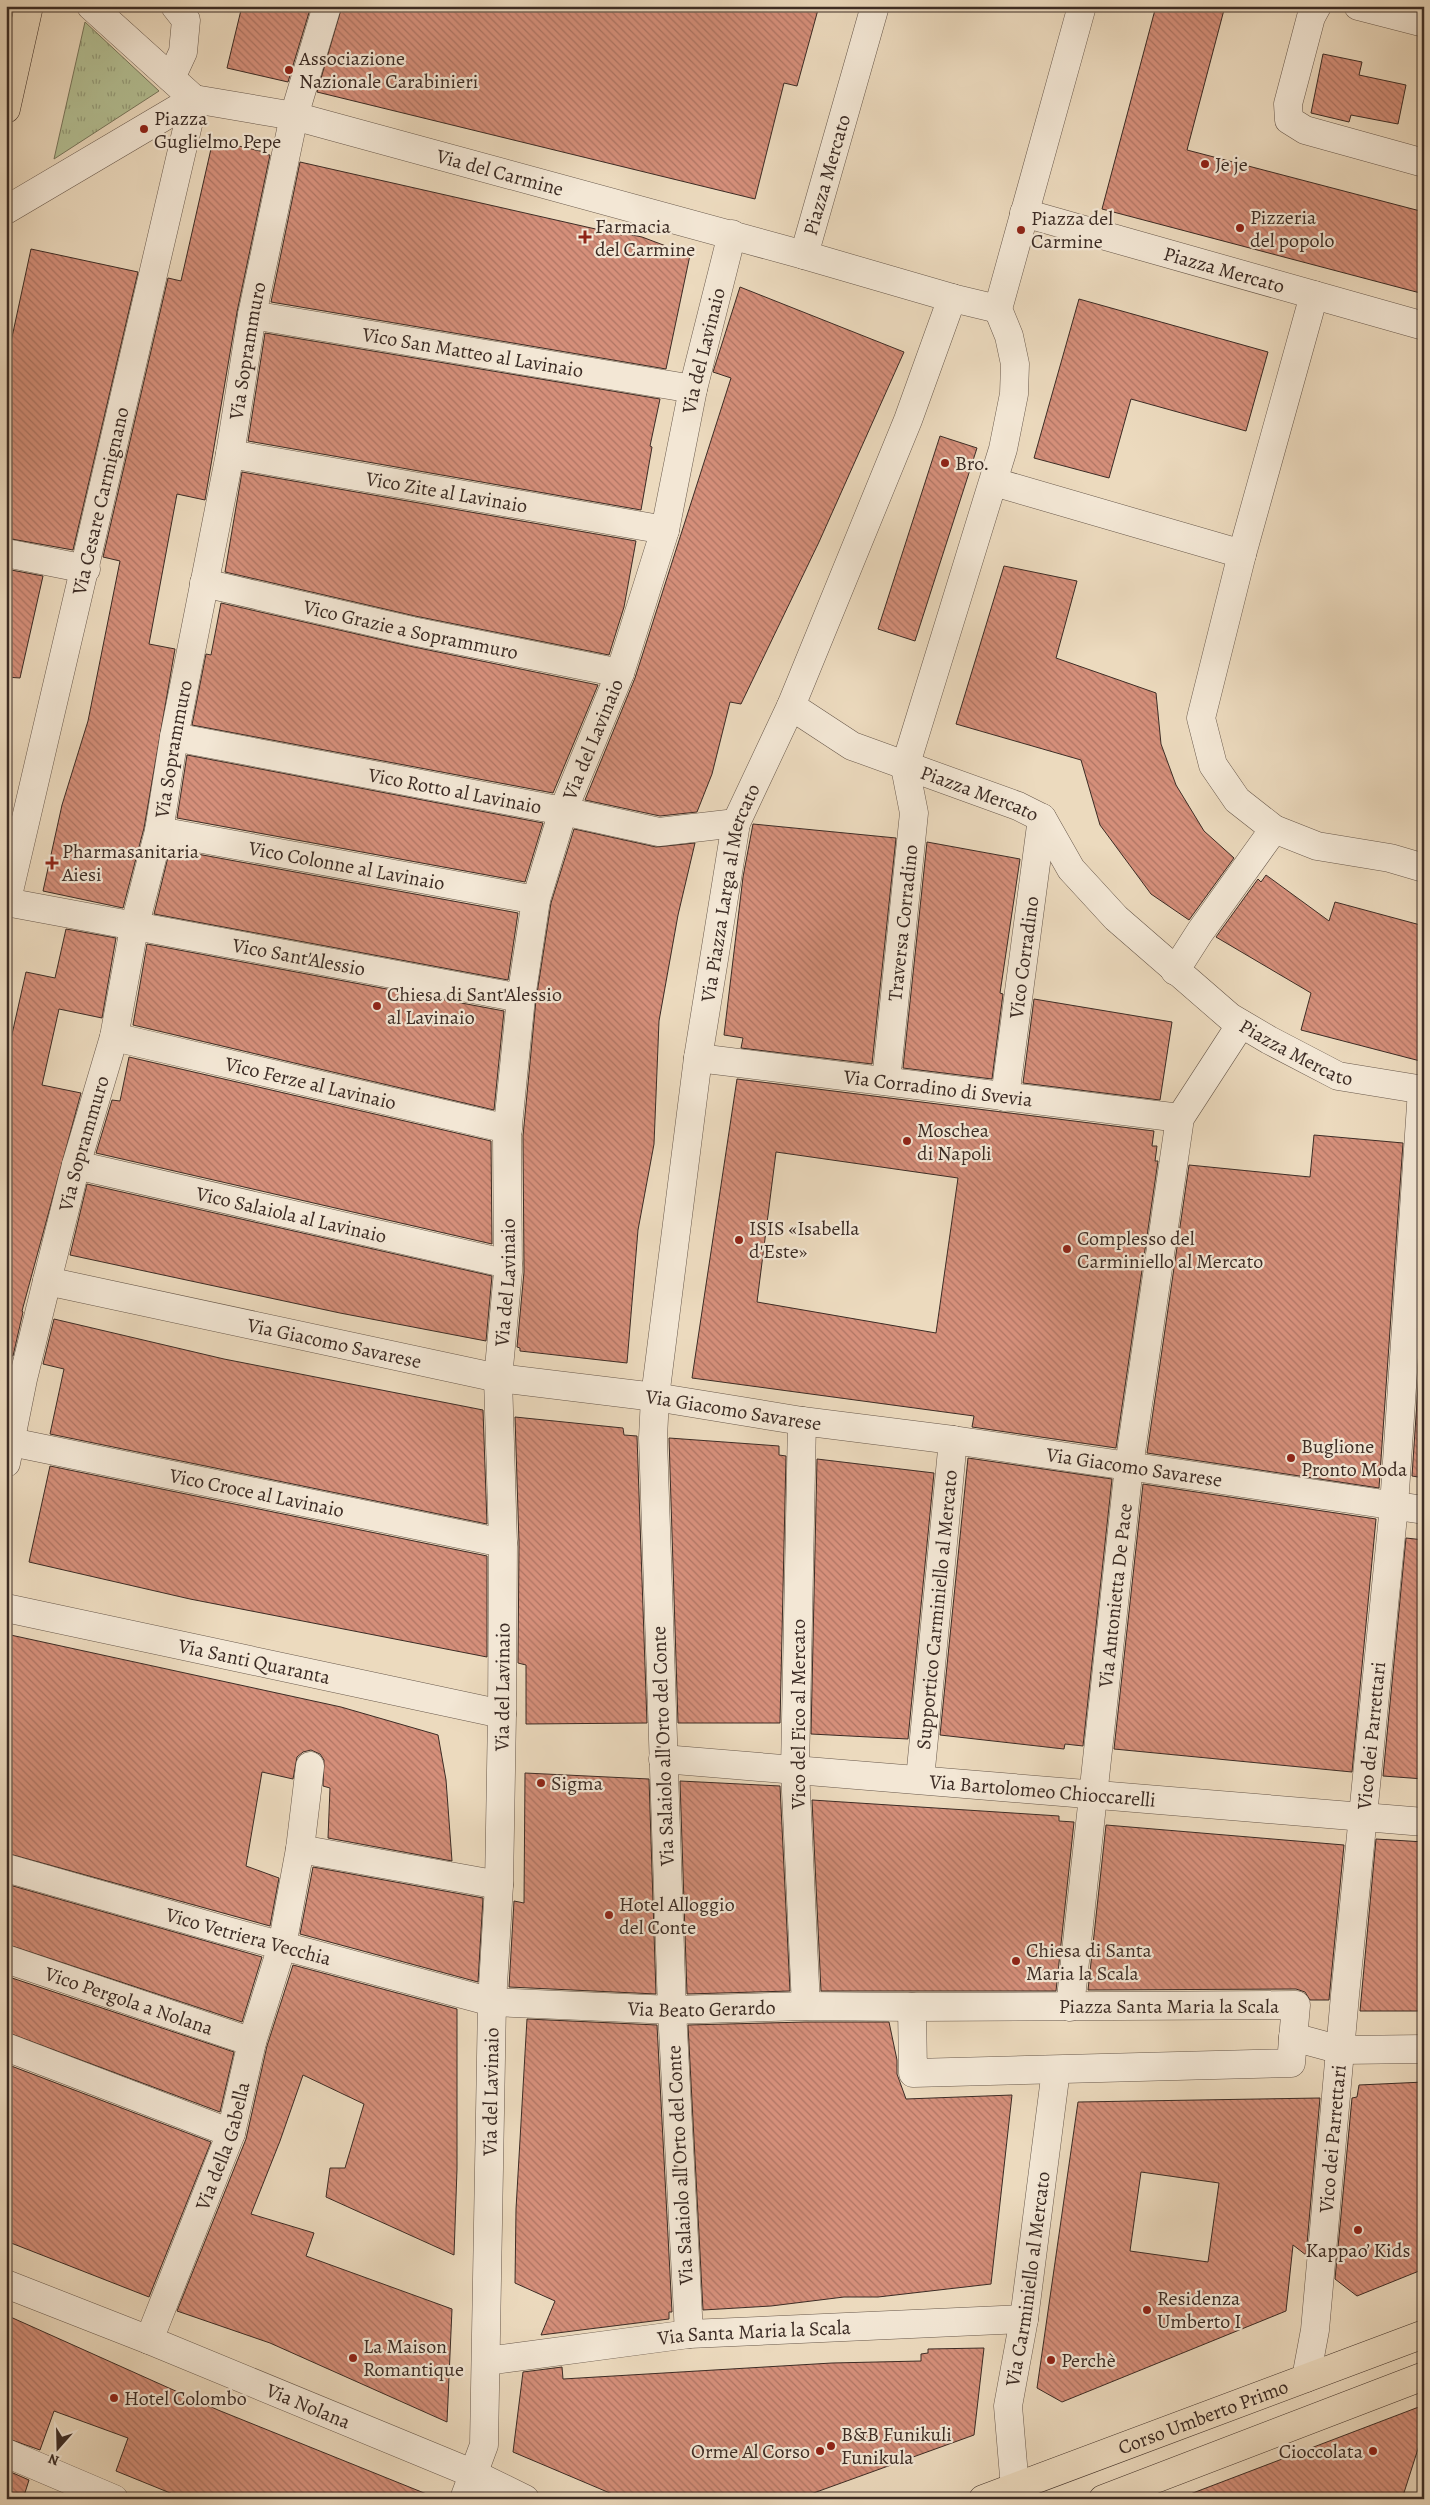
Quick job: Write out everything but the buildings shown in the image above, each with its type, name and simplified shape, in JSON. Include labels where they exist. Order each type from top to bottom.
[{"type":"main road","points":[[6,109],[29,6]]},
{"type":"main road","name":"Corso Umberto Primo","points":[[983,2499],[1424,2334]]},
{"type":"main road","name":"Corso Umberto Primo","points":[[1116,2497],[1424,2376]]},
{"type":"street","points":[[6,210],[194,99],[91,6]]},
{"type":"street","points":[[171,78],[183,52],[186,20],[175,6]]},
{"type":"street","name":"Via Soprammuro","points":[[9,1453],[15,1377],[47,1281],[76,1164],[114,1037],[134,928],[159,832],[174,737],[230,454],[252,315],[294,116],[326,6]]},
{"type":"street","name":"Piazza Mercato","points":[[875,6],[804,255],[952,298],[998,309],[1009,336],[1015,364],[1014,394],[1003,449],[906,766],[1018,806],[1042,818],[1071,869],[1116,918],[1175,971],[1241,1024],[1338,1076],[1423,1090]]},
{"type":"street","points":[[998,309],[1082,6]]},
{"type":"street","points":[[1316,6],[1311,17],[1288,104],[1289,120],[1305,130],[1424,163]]},
{"type":"street","points":[[1358,6],[1424,23]]},
{"type":"street","name":"Via del Carmine","points":[[194,99],[294,116],[804,255]]},
{"type":"street","name":"Via Cesare Carmignano","points":[[6,903],[86,569],[194,99]]},
{"type":"street","name":"Piazza Mercato","points":[[1024,213],[1424,326]]},
{"type":"street","name":"Via del Lavinaio","points":[[469,2486],[484,2445],[492,2002],[499,1885],[502,1714],[503,1544],[498,1378],[508,1264],[508,1129],[520,998],[536,900],[563,811],[620,673],[665,530],[693,389],[732,234]]},
{"type":"street","points":[[1314,296],[1242,554],[1201,718],[1213,765],[1237,800],[1274,829],[1317,846],[1390,858],[1424,868]]},
{"type":"street","name":"Via Piazza Larga al Mercato","points":[[655,1397],[698,1058],[736,823],[791,706],[908,420],[952,298]]},
{"type":"street","name":"Vico San Matteo al Lavinaio","points":[[252,315],[693,389]]},
{"type":"street","name":"Vico Zite al Lavinaio","points":[[230,454],[665,530]]},
{"type":"street","points":[[994,482],[1242,554]]},
{"type":"street","points":[[6,554],[86,569]]},
{"type":"street","name":"Vico Grazie a Soprammuro","points":[[204,583],[412,631],[620,673]]},
{"type":"street","points":[[791,706],[852,746],[906,766]]},
{"type":"street","name":"Vico Rotto al Lavinaio","points":[[174,737],[563,811],[659,832],[736,823]]},
{"type":"street","name":"Traversa Corradino","points":[[886,1081],[914,814],[906,766]]},
{"type":"street","name":"Vico Corradino","points":[[1005,1097],[1042,818]]},
{"type":"street","points":[[1175,971],[1200,932],[1274,829]]},
{"type":"street","name":"Vico Colonne al Lavinaio","points":[[159,832],[536,900]]},
{"type":"street","name":"Vico Sant'Alessio","points":[[6,903],[520,998]]},
{"type":"street","name":"Via Antonietta De Pace","points":[[1070,2007],[1129,1466],[1180,1118],[1241,1024]]},
{"type":"street","name":"Vico Ferze al Lavinaio","points":[[114,1037],[508,1129]]},
{"type":"street","name":"Via Corradino di Svevia","points":[[698,1058],[1180,1118]]},
{"type":"street","name":"Vico dei Parrettari","points":[[1306,2378],[1315,2330],[1362,1817],[1394,1506],[1423,1090]]},
{"type":"street","name":"Vico Salaiola al Lavinaio","points":[[76,1164],[508,1264]]},
{"type":"street","name":"Via Giacomo Savarese","points":[[47,1281],[498,1378],[655,1397],[802,1422],[953,1440],[1424,1510]]},
{"type":"street","name":"Via Salaiolo all'Orto del Conte","points":[[655,1397],[653,1438],[672,2010],[689,2334]]},
{"type":"street","name":"Vico del Fico al Mercato","points":[[802,1422],[795,1770],[806,2006]]},
{"type":"street","name":"Supportico Carminiello al Mercato","points":[[920,1779],[953,1440]]},
{"type":"street","name":"Vico Croce al Lavinaio","points":[[9,1453],[503,1544]]},
{"type":"street","name":"Via Santi Quaranta","points":[[6,1608],[502,1714]]},
{"type":"street","name":"Via Bartolomeo Chioccarelli","points":[[663,1759],[1424,1822]]},
{"type":"street","points":[[282,1946],[300,1849],[310,1766]]},
{"type":"street","points":[[300,1849],[499,1885]]},
{"type":"street","name":"Vico Vetriera Vecchia","points":[[6,1868],[282,1946],[492,2002]]},
{"type":"street","name":"Via della Gabella","points":[[149,2340],[231,2133],[252,2042],[282,1946]]},
{"type":"street","name":"Vico Pergola a Nolana","points":[[6,1960],[252,2042]]},
{"type":"street","name":"Via Beato Gerardo","points":[[492,2002],[672,2010],[806,2006],[912,2006]]},
{"type":"street","name":"Piazza Santa Maria la Scala","points":[[1296,2005],[1291,2063],[913,2073],[912,2006],[1070,2007],[1296,2005]]},
{"type":"street","points":[[1293,2037],[1341,2050],[1424,2049]]},
{"type":"street","points":[[6,2048],[231,2133]]},
{"type":"street","name":"Via Carminiello al Mercato","points":[[1015,2488],[1008,2406],[1024,2319],[1056,2070]]},
{"type":"street","name":"Via Nolana","points":[[6,2284],[149,2340],[469,2486],[525,2499]]},
{"type":"street","name":"Via Santa Maria la Scala","points":[[486,2361],[689,2334],[1024,2319]]},
{"type":"street","points":[[6,2453],[114,2499]]},
{"type":"green space","points":[[85,22],[159,91],[54,159]]},
{"type":"tram line","points":[[6,19],[9,6]]},
{"type":"place","name":"Associazione Nazionale Carabinieri","points":[[289,70]]},
{"type":"place","name":"Piazza Guglielmo Pepe","points":[[144,129]]},
{"type":"place","name":"Je je","points":[[1205,164]]},
{"type":"place","name":"Pizzeria del popolo","points":[[1240,228]]},
{"type":"place","name":"Piazza del Carmine","points":[[1021,230]]},
{"type":"place","name":"Farmacia del Carmine","points":[[585,237]]},
{"type":"place","name":"Bro.","points":[[945,463]]},
{"type":"place","name":"Pharmasanitaria Aiesi","points":[[52,863]]},
{"type":"place","name":"Chiesa di Sant'Alessio al Lavinaio","points":[[377,1006]]},
{"type":"place","name":"Moschea di Napoli","points":[[907,1141]]},
{"type":"place","name":"ISIS «Isabella d'Este»","points":[[739,1240]]},
{"type":"place","name":"Complesso del Carminiello al Mercato","points":[[1067,1249]]},
{"type":"place","name":"Buglione Pronto Moda","points":[[1291,1458]]},
{"type":"place","name":"Sigma","points":[[541,1783]]},
{"type":"place","name":"Hotel Alloggio del Conte","points":[[609,1915]]},
{"type":"place","name":"Chiesa di Santa Maria la Scala","points":[[1016,1961]]},
{"type":"place","name":"Kappao’ Kids","points":[[1358,2230]]},
{"type":"place","name":"Residenza Umberto I","points":[[1147,2310]]},
{"type":"place","name":"La Maison Romantique","points":[[353,2358]]},
{"type":"place","name":"Perchè","points":[[1051,2360]]},
{"type":"place","name":"Hotel Colombo","points":[[114,2398]]},
{"type":"place","name":"B&B Funikuli Funikula","points":[[831,2446]]},
{"type":"place","name":"Orme Al Corso","points":[[820,2451]]},
{"type":"place","name":"Cioccolata","points":[[1373,2451]]}]
